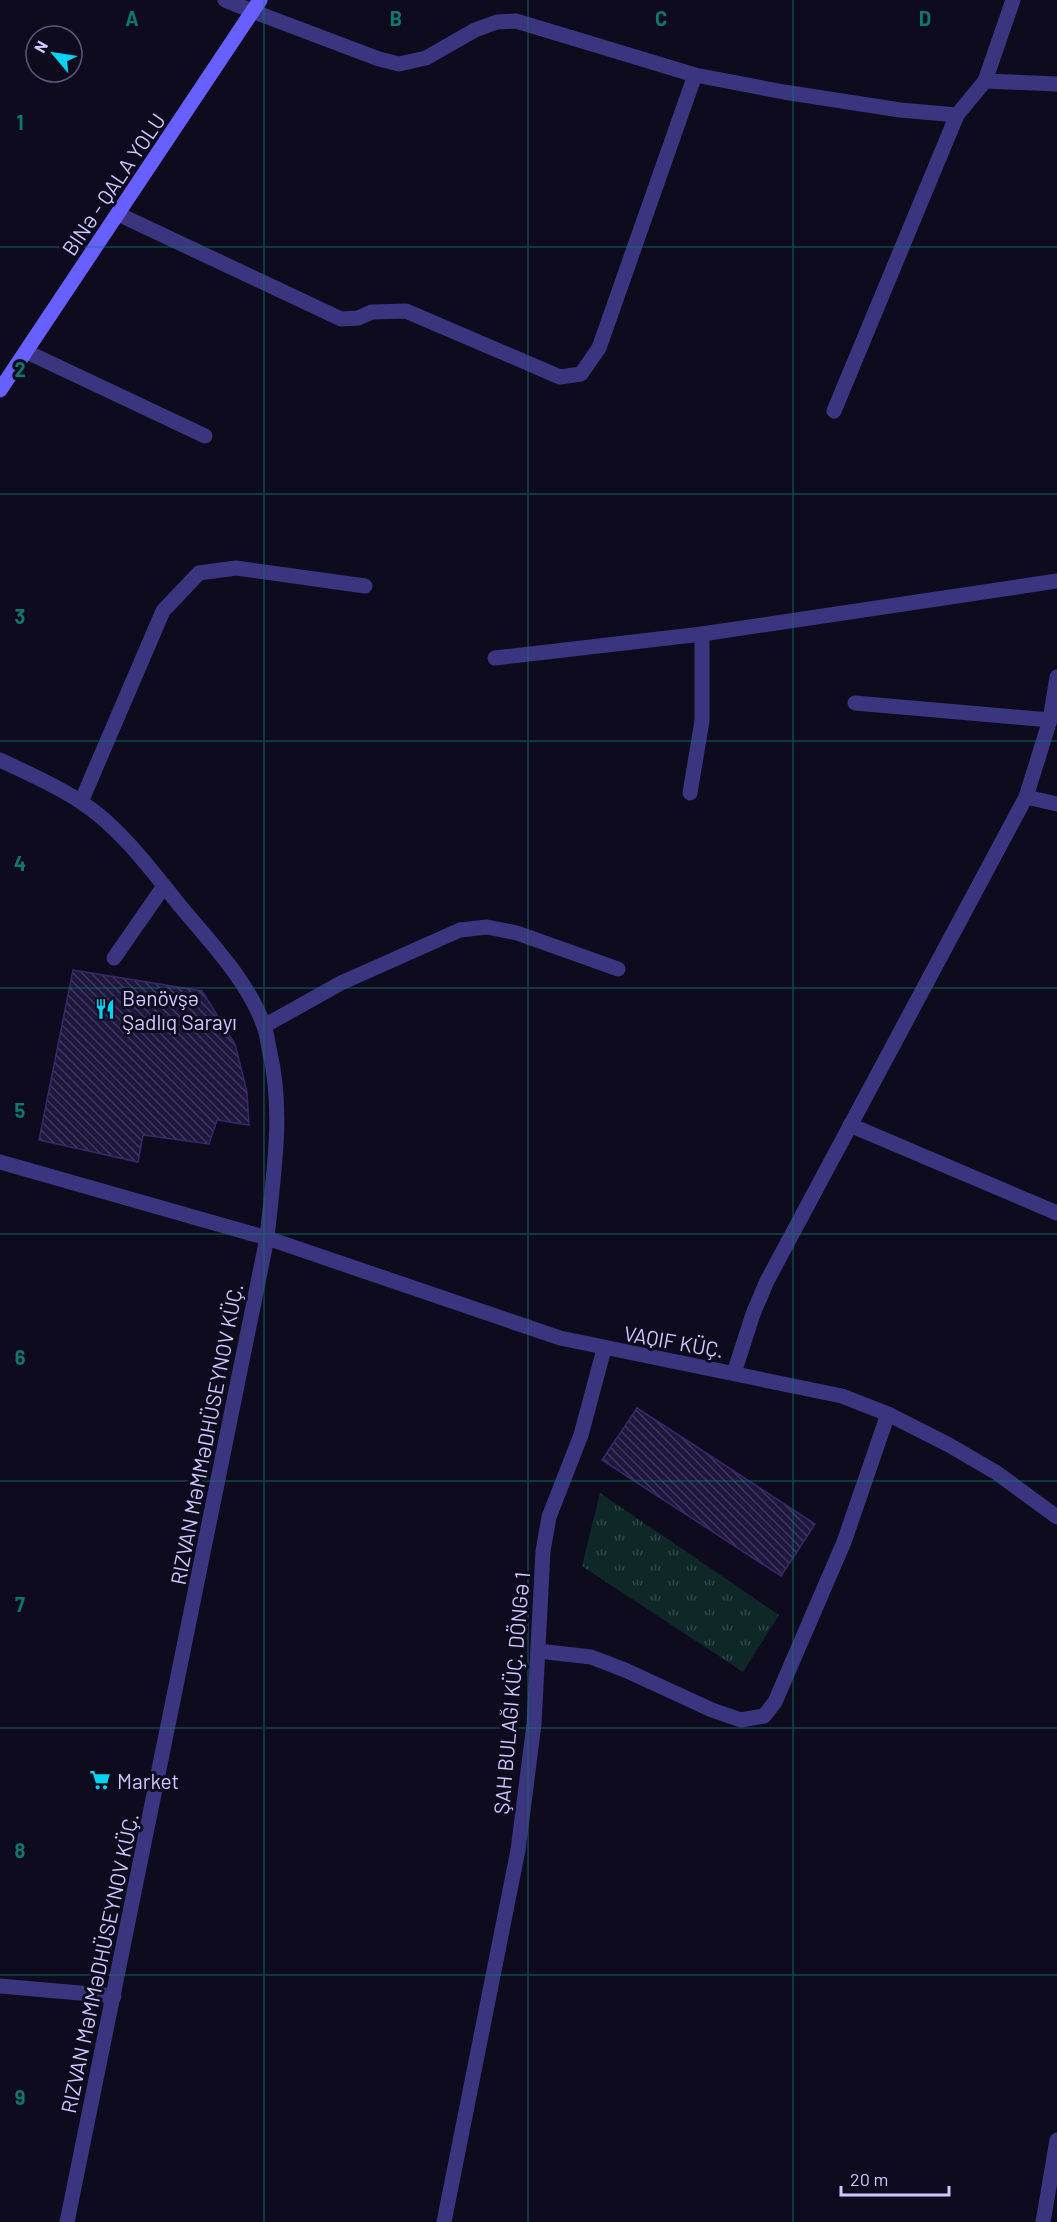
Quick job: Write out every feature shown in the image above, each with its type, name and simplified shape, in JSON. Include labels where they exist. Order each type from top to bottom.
[{"type":"main road","name":"BINƏ - QALA YOLU","points":[[0,390],[256,6]]},
{"type":"street","points":[[225,0],[256,6],[379,59],[399,64],[426,58],[475,30],[497,22],[516,21],[695,75],[784,92],[900,110],[957,116]]},
{"type":"street","points":[[834,411],[957,116],[985,81],[1013,0]]},
{"type":"street","points":[[118,214],[341,319],[358,318],[372,312],[406,311],[561,377],[581,374],[599,348],[695,75]]},
{"type":"street","points":[[985,81],[1057,84]]},
{"type":"street","points":[[27,351],[205,436]]},
{"type":"street","points":[[81,802],[163,611],[199,573],[236,568],[365,586]]},
{"type":"street","points":[[495,658],[702,634],[1057,582]]},
{"type":"street","points":[[690,793],[702,721],[702,634]]},
{"type":"street","points":[[734,1373],[753,1314],[767,1281],[1026,796],[1050,720],[1057,677]]},
{"type":"street","points":[[855,703],[1050,720]]},
{"type":"street","name":"RIZVAN MƏMMƏDHÜSEYNOV KÜÇ.","points":[[0,760],[81,802],[106,821],[164,886],[231,968],[248,993],[264,1026],[276,1077],[278,1121],[267,1239],[67,2222]]},
{"type":"street","points":[[1026,796],[1057,804]]},
{"type":"street","points":[[114,958],[164,886]]},
{"type":"street","points":[[264,1026],[341,983],[459,930],[488,927],[517,933],[618,969]]},
{"type":"street","points":[[850,1125],[1057,1213]]},
{"type":"street","name":"VAQIF KÜÇ.","points":[[0,1162],[267,1239],[560,1338],[604,1349],[842,1396],[888,1414],[949,1445],[997,1473],[1057,1517]]},
{"type":"street","points":[[444,2222],[518,1850],[534,1724],[543,1551],[549,1517],[581,1435],[604,1349]]},
{"type":"street","points":[[538,1651],[591,1657],[712,1710],[741,1720],[764,1716],[775,1702],[844,1542],[888,1414]]},
{"type":"street","points":[[0,1986],[114,1996]]},
{"type":"street","points":[[1043,2222],[1057,2140]]},
{"type":"green space","points":[[600,1493],[779,1615],[743,1672],[582,1566]]},
{"type":"building","points":[[73,970],[202,991],[235,1044],[247,1092],[249,1125],[217,1120],[209,1144],[143,1135],[138,1162],[39,1140]]},
{"type":"building","points":[[637,1408],[815,1524],[781,1576],[602,1460]]},
{"type":"place","name":"Bənövşə Şadlıq Sarayı","points":[[105,1009]]},
{"type":"place","name":"Market","points":[[100,1780]]}]
